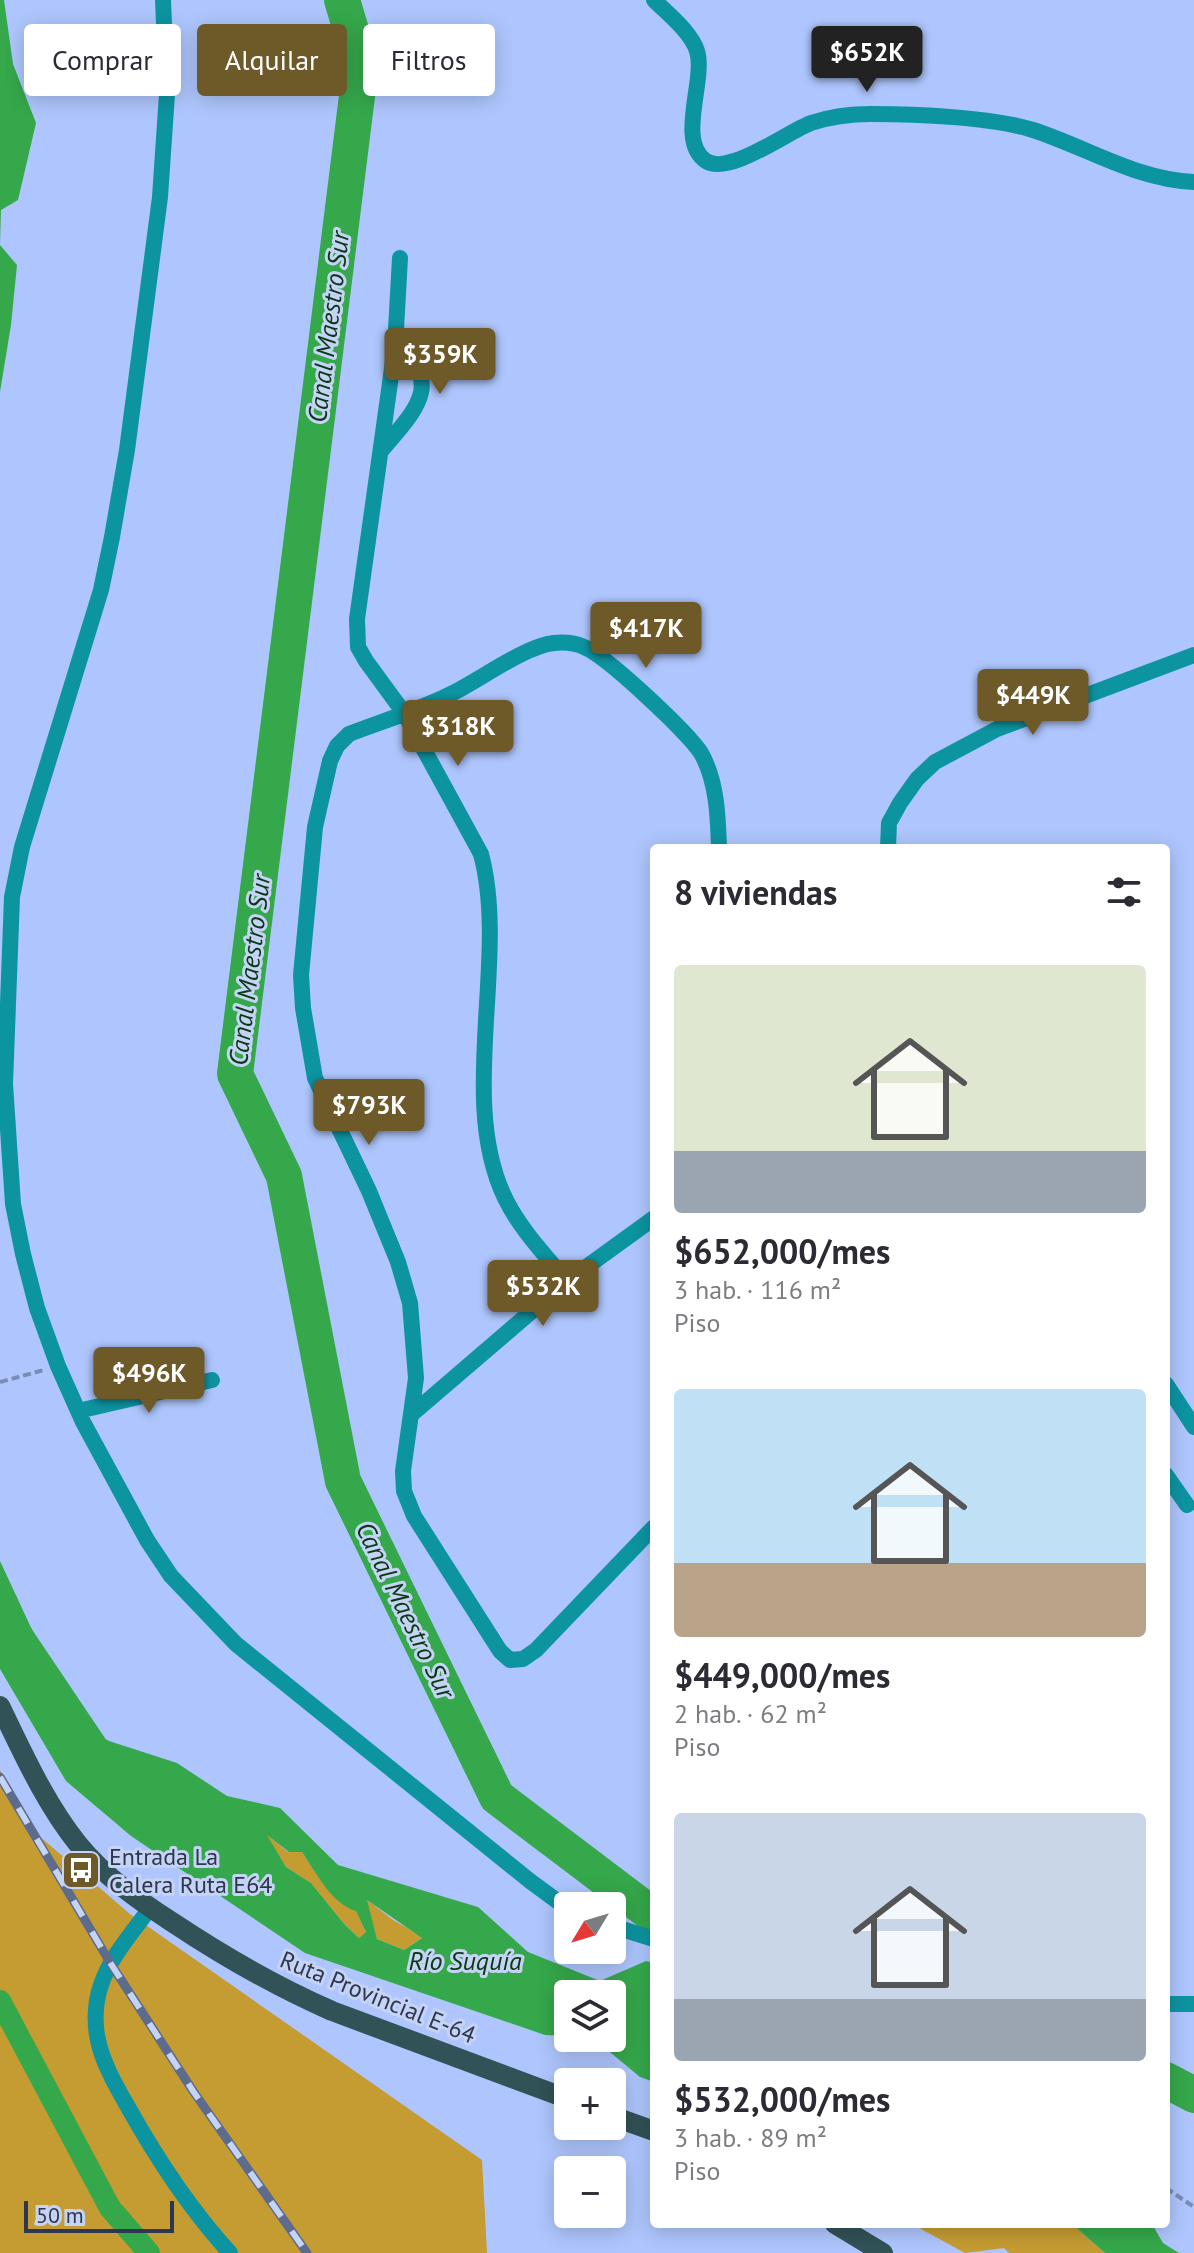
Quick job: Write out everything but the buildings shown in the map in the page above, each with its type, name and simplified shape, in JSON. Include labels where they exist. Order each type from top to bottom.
[{"type":"main road","name":"Ruta Provincial E-64","points":[[0,1706],[52,1806],[77,1843],[108,1876],[150,1908],[218,1952],[294,1994],[554,2094]]},
{"type":"main road","points":[[626,2121],[650,2130]]},
{"type":"main road","points":[[842,2228],[883,2253]]},
{"type":"street","points":[[163,0],[167,94],[160,197],[127,450],[101,590],[22,847],[12,897],[6,1133],[13,1204],[23,1254],[37,1308],[78,1411],[147,1540],[171,1576],[236,1644],[554,1899]]},
{"type":"street","points":[[654,0],[696,47],[699,61],[692,128],[695,146],[703,159],[713,165],[728,164],[811,123],[870,114],[999,122],[1032,130],[1143,173],[1194,182]]},
{"type":"street","points":[[400,258],[396,342],[356,631],[358,647],[404,713],[469,827],[481,854],[488,879],[485,1110],[488,1143],[494,1172],[516,1218],[567,1281]]},
{"type":"street","points":[[381,452],[412,413],[422,384],[413,357],[396,342]]},
{"type":"street","points":[[650,1531],[536,1650],[523,1659],[510,1660],[500,1651],[414,1516],[404,1491],[403,1471],[416,1378],[410,1303],[398,1262],[369,1191],[315,1078],[303,1008],[301,975],[315,827],[330,761],[337,746],[349,734],[460,690],[535,648],[560,643],[584,647],[603,658],[701,754],[717,805],[719,844]]},
{"type":"street","points":[[888,844],[889,823],[900,803],[917,779],[935,762],[997,729],[1194,655]]},
{"type":"street","points":[[412,1414],[567,1281],[650,1221]]},
{"type":"street","points":[[78,1411],[212,1380]]},
{"type":"street","points":[[1170,1390],[1194,1427]]},
{"type":"street","points":[[1170,1480],[1190,1508]]},
{"type":"street","points":[[1170,1491],[1190,1508]]},
{"type":"street","points":[[150,1908],[111,1964],[101,1985],[96,2008],[98,2040],[110,2075],[147,2141],[179,2189],[230,2253]]},
{"type":"street","points":[[626,1930],[650,1938]]},
{"type":"street","points":[[1170,2004],[1194,2004]]},
{"type":"path","points":[[0,1382],[58,1366]]},
{"type":"path","points":[[1170,2191],[1194,2207]]},
{"type":"shaded area","points":[[0,1770],[31,1829],[130,1914],[482,2160],[487,2253],[0,2253]]},
{"type":"shaded area","points":[[265,1833],[288,1852],[302,1852],[317,1875],[356,1910],[366,1932],[359,1938],[345,1925],[311,1883],[286,1867]]},
{"type":"shaded area","points":[[366,1899],[393,1920],[423,1937],[404,1950],[377,1939]]},
{"type":"shaded area","points":[[1077,2228],[1105,2253],[1009,2253],[1004,2248],[965,2253],[921,2229]]},
{"type":"water","points":[[0,0],[4,0],[13,64],[36,123],[18,200],[1,210],[0,245]]},
{"type":"water","points":[[0,245],[17,265],[0,392]]},
{"type":"water","name":"Río Suquía","points":[[0,1561],[41,1649],[64,1717],[109,1741],[177,1763],[227,1796],[280,1808],[338,1865],[478,1907],[528,1952],[598,1980],[554,1980],[554,2035],[545,2035],[305,1953],[131,1836],[66,1781],[0,1669]],"holes":[[[267,1835],[289,1852],[302,1852],[332,1895],[356,1911],[366,1932],[359,1938],[311,1883],[286,1867]],[[367,1900],[422,1938],[404,1950],[377,1939]]]},
{"type":"water","name":"Río Suquía","points":[[646,1961],[650,1962],[650,2081],[640,2077],[610,2052],[626,2052],[626,1980],[602,1980]]},
{"type":"water","points":[[1077,2228],[1154,2228],[1163,2243],[1179,2253],[1105,2253]]},
{"type":"waterway","name":"Canal Maestro Sur","points":[[342,0],[361,64],[235,1074],[284,1176],[343,1481],[497,1797],[650,1912]]},
{"type":"waterway","points":[[0,1604],[10,1629],[100,1763]]},
{"type":"waterway","points":[[0,2001],[110,2208],[149,2253]]},
{"type":"waterway","name":"Canal Maestro Sur","points":[[1170,2082],[1194,2095]]},
{"type":"railway","points":[[0,1777],[111,1964],[193,2091],[307,2253]]},
{"type":"place","name":"Entrada La Calera Ruta E64","points":[[81,1870]]}]
